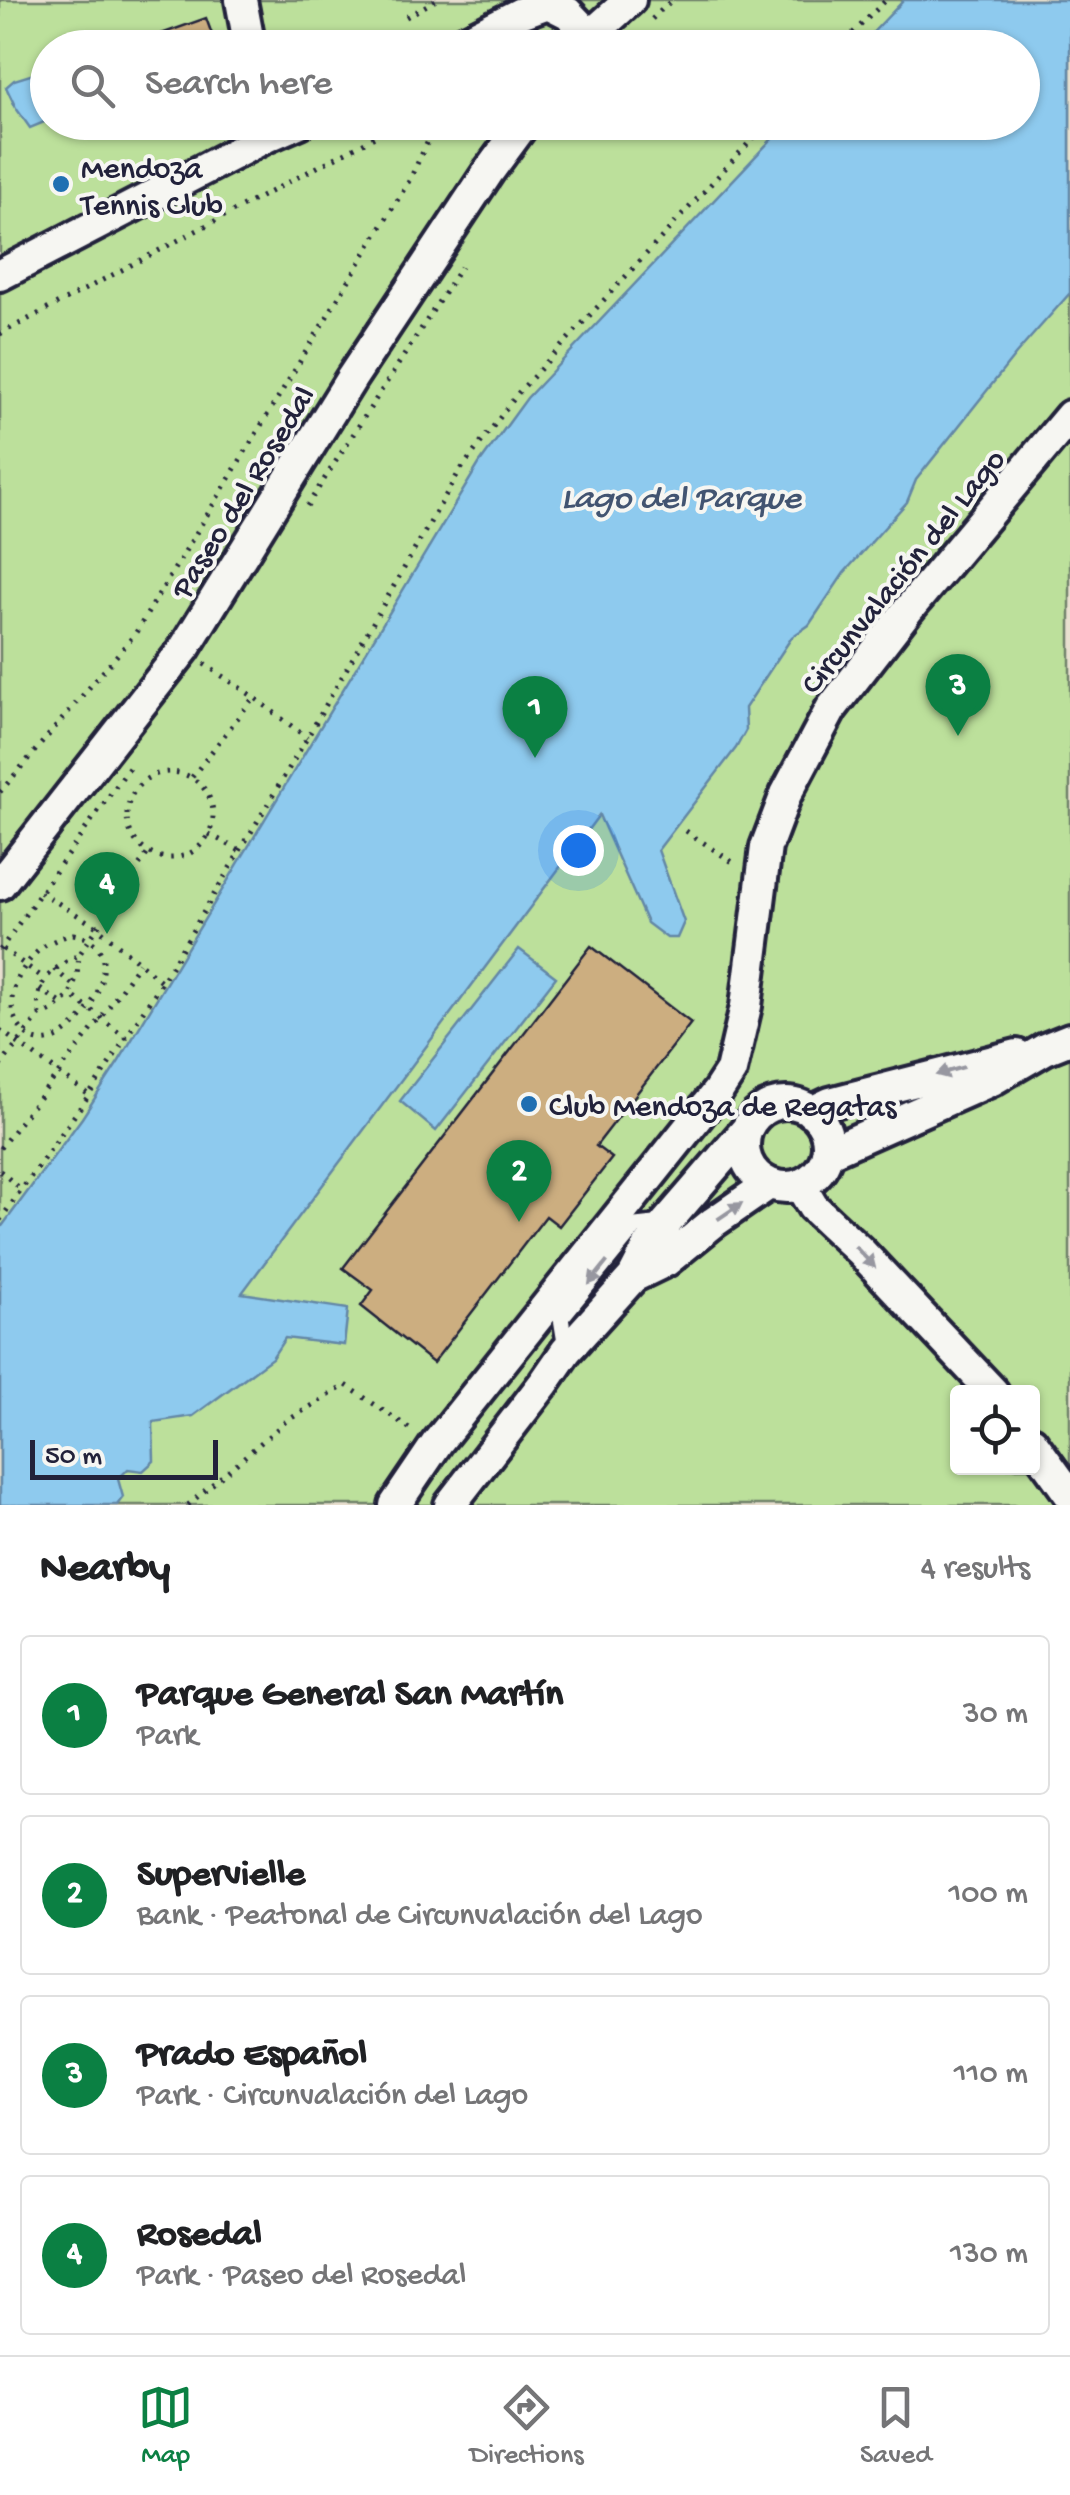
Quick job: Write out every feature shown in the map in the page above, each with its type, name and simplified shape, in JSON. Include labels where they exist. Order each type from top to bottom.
[{"type":"street","points":[[241,0],[247,30]]},
{"type":"street","points":[[599,30],[630,0]]},
{"type":"street","points":[[487,30],[548,3],[568,13],[579,30]]},
{"type":"street","points":[[0,275],[247,140]]},
{"type":"street","name":"Paseo del Rosedal","points":[[0,884],[184,648],[351,379],[489,171],[525,140]]},
{"type":"street","name":"Circunvalación del Lago","points":[[394,1505],[437,1443],[731,1071],[746,1006],[766,848],[786,794],[831,709],[1070,416]]},
{"type":"street","points":[[812,1112],[830,1103],[1057,1044]]},
{"type":"street","points":[[827,1153],[992,1080],[1057,1044]]},
{"type":"street","points":[[450,1505],[566,1351],[614,1301],[666,1223],[754,1118],[775,1105],[801,1106],[812,1112],[825,1131],[827,1153],[812,1178],[784,1185],[714,1222],[666,1262],[633,1276]]},
{"type":"street","points":[[747,1129],[745,1155],[758,1177],[784,1185],[813,1207],[986,1385]]},
{"type":"street","points":[[1040,1453],[1070,1495]]},
{"type":"lane","points":[[566,1351],[561,1318],[636,1226],[666,1223]]},
{"type":"path","points":[[406,17],[436,0]]},
{"type":"path","points":[[856,30],[886,0]]},
{"type":"path","points":[[0,334],[369,140]]},
{"type":"path","points":[[0,792],[135,634],[409,181],[428,140]]},
{"type":"path","points":[[0,1220],[90,1095],[162,982],[458,472],[520,392],[751,140]]},
{"type":"path","points":[[299,519],[468,257]]},
{"type":"path","points":[[204,664],[307,738]]},
{"type":"path","points":[[192,777],[254,697]]},
{"type":"path","points":[[45,979],[1,949],[138,755]]},
{"type":"path","points":[[180,772],[192,777],[211,800],[214,816],[209,834],[192,853],[178,858],[162,858],[148,852],[130,832],[126,819],[132,792],[153,774],[180,772]]},
{"type":"path","points":[[686,830],[742,868]]},
{"type":"path","points":[[209,834],[240,851]]},
{"type":"path","points":[[0,1066],[40,1015],[47,1014],[70,994],[79,956],[148,852]]},
{"type":"path","points":[[40,892],[97,927],[162,982]]},
{"type":"path","points":[[73,934],[90,940],[103,959],[103,980],[98,993],[58,1038],[35,1041],[12,1015],[16,980],[27,966],[38,951],[73,934]]},
{"type":"path","points":[[40,1015],[40,989],[45,979],[54,969],[79,956]]},
{"type":"path","points":[[0,1148],[139,963]]},
{"type":"path","points":[[54,969],[74,986]]},
{"type":"path","points":[[40,989],[61,1003]]},
{"type":"path","points":[[70,994],[127,1038]]},
{"type":"path","points":[[0,1030],[90,1095]]},
{"type":"path","points":[[0,1171],[23,1191]]},
{"type":"path","points":[[188,1505],[286,1422],[346,1385],[428,1441],[437,1443]]},
{"type":"green space","points":[[0,0],[1070,0],[1070,1505],[0,1505]]},
{"type":"water","name":"Lago del Parque","points":[[904,0],[1070,0],[1070,293],[916,480],[907,502],[844,573],[809,625],[792,637],[745,708],[746,730],[736,748],[658,850],[684,922],[677,938],[667,938],[647,923],[599,815],[242,1293],[348,1309],[344,1345],[285,1338],[272,1358],[193,1416],[153,1422],[154,1461],[143,1471],[128,1469],[118,1479],[123,1497],[117,1505],[0,1505],[0,1229],[119,1061],[479,464],[527,398],[771,140],[1040,140],[1040,30],[875,30]]},
{"type":"water","points":[[30,75],[30,128],[6,87]]},
{"type":"water","points":[[519,949],[556,977],[436,1131],[400,1101]]},
{"type":"building","points":[[206,18],[210,30],[172,30]]},
{"type":"building","points":[[591,946],[691,1023],[596,1146],[612,1158],[559,1226],[546,1216],[433,1363],[361,1306],[373,1290],[343,1268]]},
{"type":"place","name":"Mendoza Tennis Club","points":[[61,184]]},
{"type":"place","name":"Prado Español","points":[[958,736]]},
{"type":"place","name":"Parque General San Martín","points":[[535,758]]},
{"type":"place","name":"Rosedal","points":[[107,934]]},
{"type":"place","name":"Club Mendoza de Regatas","points":[[529,1104]]},
{"type":"place","name":"Supervielle","points":[[519,1222]]}]
